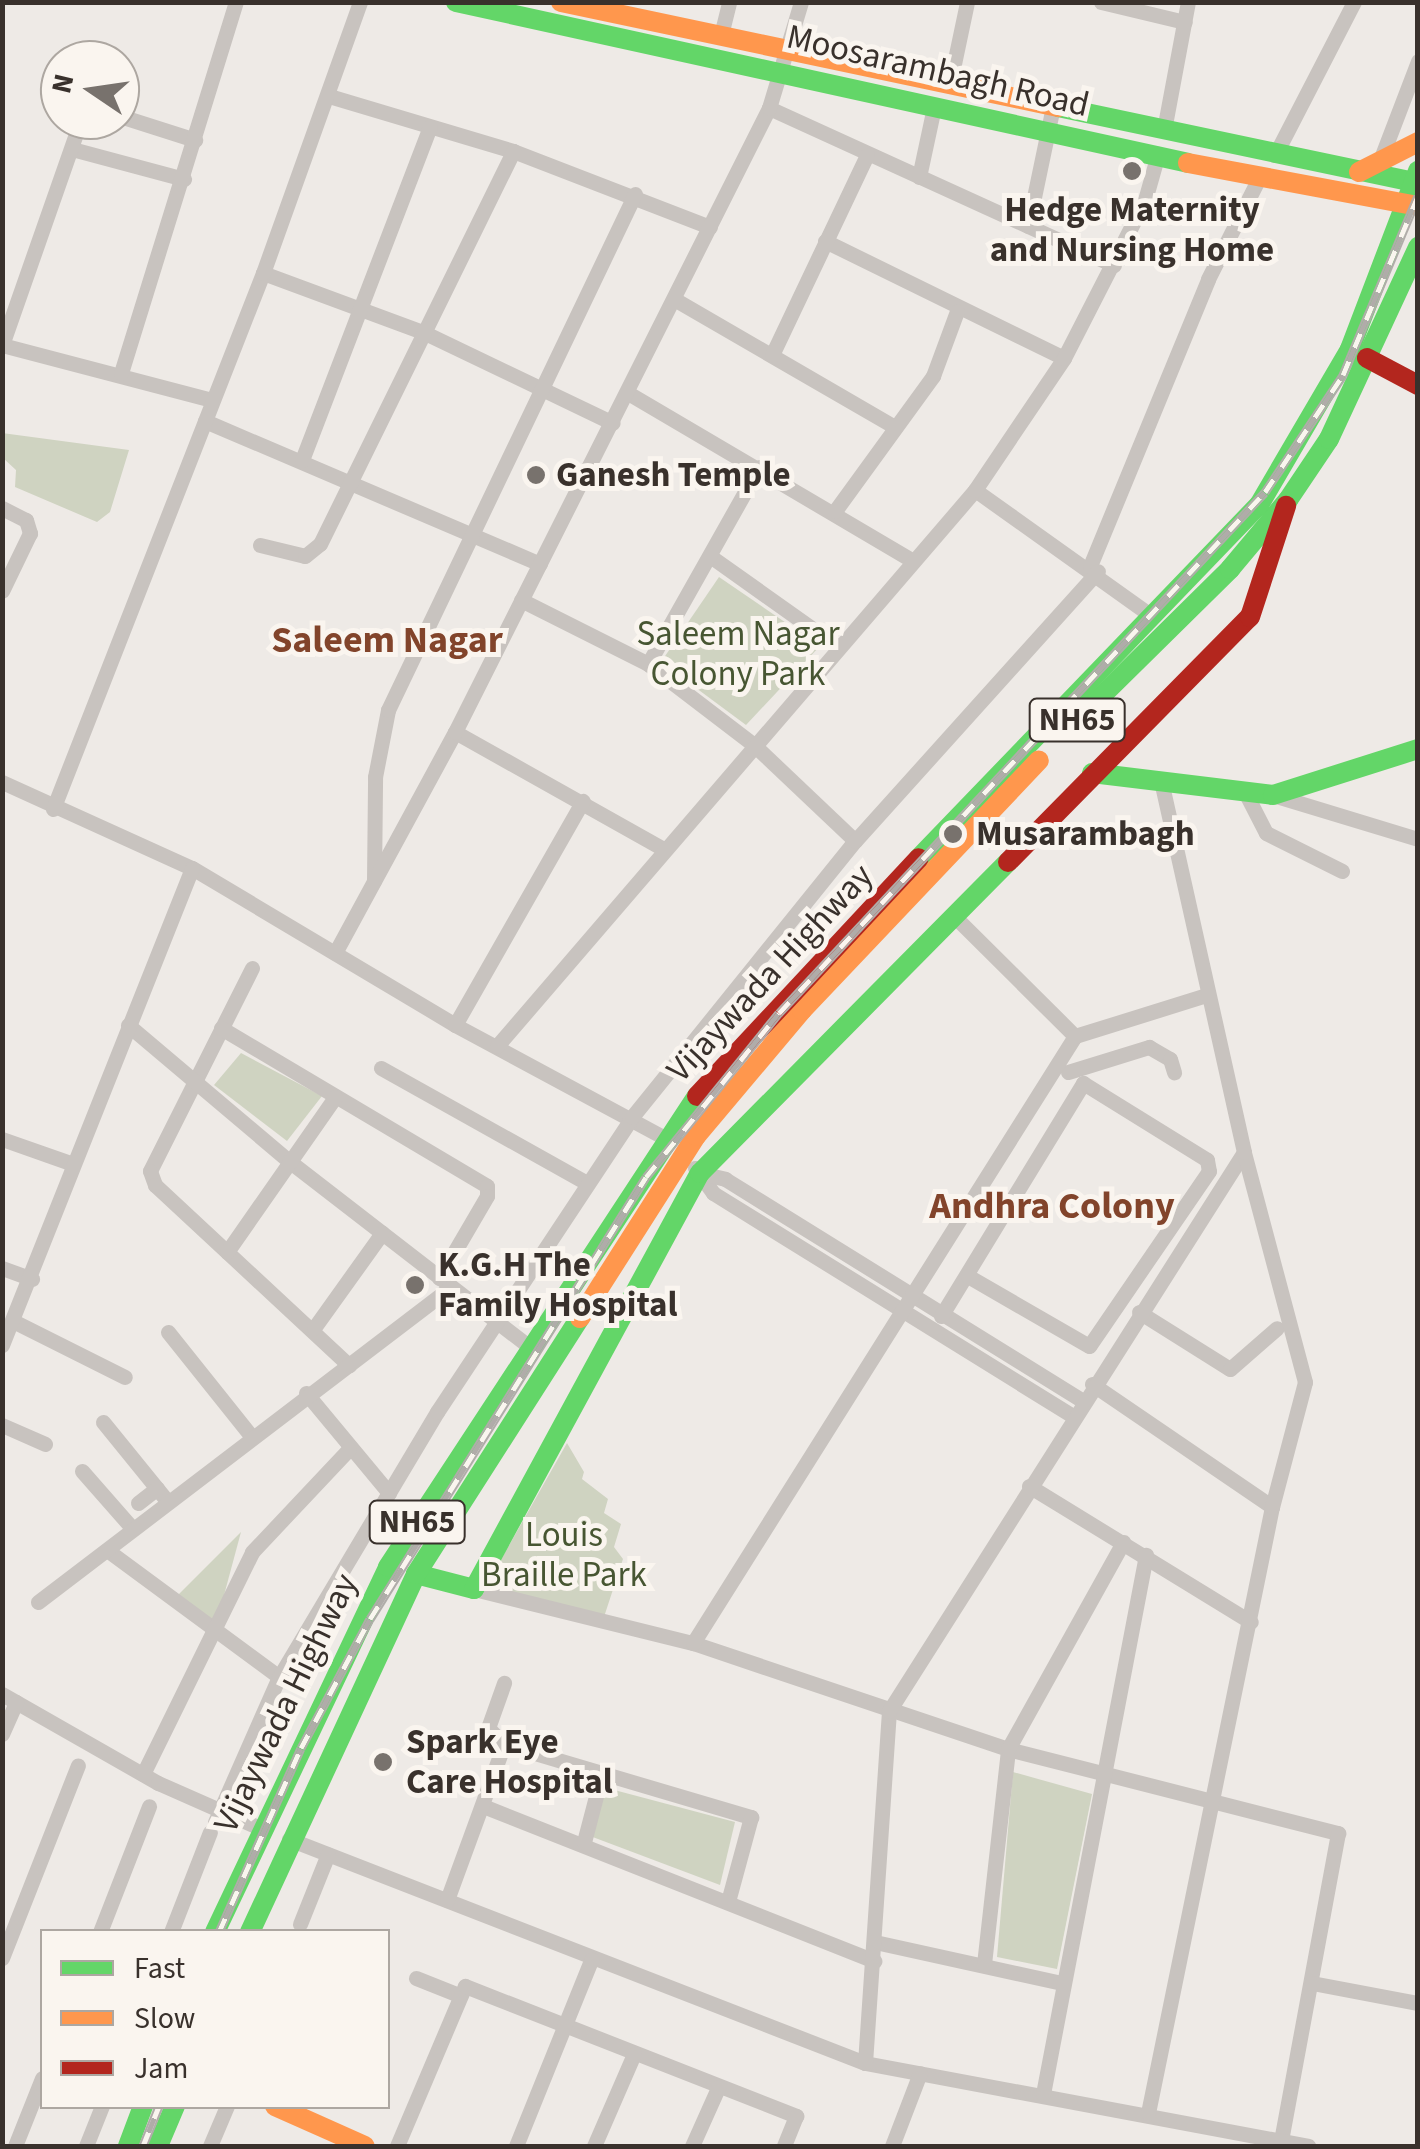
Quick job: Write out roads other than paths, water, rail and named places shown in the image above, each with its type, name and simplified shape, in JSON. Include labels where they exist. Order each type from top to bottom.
[{"type":"main road","name":"Moosarambagh Road","points":[[560,2],[721,35],[934,107],[1050,128],[1259,178],[1412,205]]},
{"type":"main road","name":"Moosarambagh Road","points":[[470,4],[787,60],[950,84],[1359,172],[1416,178]]},
{"type":"main road","points":[[1359,172],[1418,142]]},
{"type":"main road","name":"Vijaywada Highway","points":[[217,1929],[260,1828],[388,1567],[667,1140],[750,1034],[1259,504],[1322,405],[1412,205],[1416,178]]},
{"type":"main road","name":"Vijaywada Highway","points":[[251,1929],[289,1839],[416,1574],[682,1157],[769,1050],[1034,764],[1241,557],[1288,500],[1329,439],[1418,247]]},
{"type":"main road","points":[[1367,358],[1418,385]]},
{"type":"main road","points":[[416,1574],[474,1589],[700,1173],[1250,616],[1288,500]]},
{"type":"main road","points":[[1092,773],[1162,785],[1274,795],[1418,749]]},
{"type":"main road","points":[[750,1034],[769,1050]]},
{"type":"main road","points":[[128,2146],[142,2109]]},
{"type":"main road","points":[[158,2146],[174,2109]]},
{"type":"main road","points":[[281,2109],[364,2146]]},
{"type":"street","points":[[121,374],[236,2]]},
{"type":"street","points":[[54,809],[263,273],[360,2]]},
{"type":"street","points":[[721,35],[729,2]]},
{"type":"street","points":[[335,953],[454,732],[770,108],[801,2]]},
{"type":"street","points":[[950,84],[967,2]]},
{"type":"street","points":[[1101,2],[1184,22]]},
{"type":"street","points":[[1164,130],[1188,2]]},
{"type":"street","points":[[1275,155],[1350,4]]},
{"type":"street","points":[[1381,158],[1418,61]]},
{"type":"street","points":[[329,96],[512,151],[635,194],[710,227]]},
{"type":"street","points":[[1028,226],[1053,106]]},
{"type":"street","points":[[919,177],[934,107]]},
{"type":"street","points":[[770,108],[1114,265]]},
{"type":"street","points":[[140,122],[195,140]]},
{"type":"street","points":[[302,460],[430,126]]},
{"type":"street","points":[[75,140],[2,345],[212,400]]},
{"type":"street","points":[[72,149],[184,180]]},
{"type":"street","points":[[260,545],[311,554],[352,480],[512,151]]},
{"type":"street","points":[[497,1046],[662,848],[974,490],[1064,358],[1114,265],[1158,154]]},
{"type":"street","points":[[772,355],[868,155]]},
{"type":"street","points":[[173,1929],[215,1822],[280,1677],[388,1493],[632,1117],[855,841],[1094,569],[1208,279],[1259,178]]},
{"type":"street","points":[[374,884],[375,777],[388,710],[635,194]]},
{"type":"street","points":[[825,241],[957,311],[1064,358]]},
{"type":"street","points":[[263,273],[425,333],[613,422]]},
{"type":"street","points":[[674,299],[894,426]]},
{"type":"street","points":[[835,512],[944,360],[957,311]]},
{"type":"street","points":[[628,393],[910,559]]},
{"type":"street","points":[[205,421],[352,480],[540,564]]},
{"type":"street","points":[[648,664],[759,467]]},
{"type":"street","points":[[974,490],[1094,569],[1150,615]]},
{"type":"street","points":[[2,508],[26,520],[30,533],[2,590]]},
{"type":"street","points":[[710,556],[838,647]]},
{"type":"street","points":[[521,600],[648,664],[754,745],[855,841]]},
{"type":"street","points":[[454,732],[583,800],[662,848]]},
{"type":"street","points":[[2,782],[54,809],[192,868],[456,1025],[632,1117],[667,1140]]},
{"type":"street","points":[[1148,2113],[1215,1802],[1272,1507],[1305,1382],[1244,1152],[1162,785]]},
{"type":"street","points":[[1246,792],[1266,832],[1342,871]]},
{"type":"street","points":[[1274,795],[1418,839]]},
{"type":"street","points":[[456,1025],[583,800]]},
{"type":"street","points":[[2,1344],[32,1280],[192,868]]},
{"type":"street","points":[[952,915],[1074,1036]]},
{"type":"street","points":[[252,968],[150,1171],[154,1185],[349,1364]]},
{"type":"street","points":[[1074,1036],[1207,995]]},
{"type":"street","points":[[128,1025],[288,1161],[531,1348]]},
{"type":"street","points":[[38,1602],[349,1364],[445,1282],[488,1196],[487,1186],[221,1028]]},
{"type":"street","points":[[693,1643],[902,1302],[1062,1068],[1074,1036]]},
{"type":"street","points":[[1062,1068],[1149,1048],[1170,1059],[1174,1072]]},
{"type":"street","points":[[381,1068],[588,1183]]},
{"type":"street","points":[[968,1276],[1089,1346],[1209,1171],[1202,1152],[1062,1068]]},
{"type":"street","points":[[941,1316],[1083,1083]]},
{"type":"street","points":[[227,1252],[335,1098]]},
{"type":"street","points":[[2,1139],[74,1164]]},
{"type":"street","points":[[865,2063],[890,1711],[1092,1384],[1244,1152]]},
{"type":"street","points":[[682,1157],[700,1173],[713,1194],[902,1302],[1074,1417]]},
{"type":"street","points":[[314,1328],[382,1234]]},
{"type":"street","points":[[2,1268],[32,1280]]},
{"type":"street","points":[[902,1302],[941,1316],[1083,1401]]},
{"type":"street","points":[[1139,1312],[1230,1370],[1277,1328]]},
{"type":"street","points":[[13,1321],[125,1377]]},
{"type":"street","points":[[168,1332],[252,1436]]},
{"type":"street","points":[[1092,1384],[1272,1507]]},
{"type":"street","points":[[306,1394],[388,1493]]},
{"type":"street","points":[[103,1422],[168,1502]]},
{"type":"street","points":[[2,1425],[44,1444]]},
{"type":"street","points":[[144,1774],[252,1552],[349,1449]]},
{"type":"street","points":[[82,1472],[133,1529]]},
{"type":"street","points":[[1029,1486],[1251,1622]]},
{"type":"street","points":[[138,1503],[157,1488]]},
{"type":"street","points":[[107,1527],[121,1515]]},
{"type":"street","points":[[984,1964],[1008,1749],[1123,1542]]},
{"type":"street","points":[[107,1550],[280,1677]]},
{"type":"street","points":[[1043,2094],[1060,1983],[1146,1555]]},
{"type":"street","points":[[474,1589],[693,1643],[1008,1749],[1338,1833],[1281,2141]]},
{"type":"street","points":[[504,1684],[488,1728],[504,1744],[601,1776],[751,1817],[729,1898]]},
{"type":"street","points":[[2,1734],[9,1698],[144,1774],[215,1822],[260,1828]]},
{"type":"street","points":[[447,1900],[504,1744]]},
{"type":"street","points":[[2,1958],[78,1765]]},
{"type":"street","points":[[584,1842],[601,1776]]},
{"type":"street","points":[[101,1929],[150,1806]]},
{"type":"street","points":[[483,1806],[729,1898],[874,1961]]},
{"type":"street","points":[[289,1839],[591,1960],[865,2063],[1308,2146]]},
{"type":"street","points":[[300,1924],[328,1854]]},
{"type":"street","points":[[874,1942],[1060,1983]]},
{"type":"street","points":[[516,2146],[591,1960]]},
{"type":"street","points":[[416,1978],[461,1996]]},
{"type":"street","points":[[1312,1983],[1418,2003]]},
{"type":"street","points":[[397,2146],[466,1986],[796,2116],[784,2146]]},
{"type":"street","points":[[594,2146],[634,2054]]},
{"type":"street","points":[[892,2146],[920,2073]]},
{"type":"street","points":[[16,2146],[40,2083]]},
{"type":"street","points":[[692,2146],[718,2088]]},
{"type":"street","points":[[86,2146],[101,2109]]},
{"type":"street","points":[[210,2146],[225,2109]]},
{"type":"railway","points":[[220,1929],[301,1748],[370,1619],[646,1177],[779,1013],[1265,492],[1343,375],[1418,196]]},
{"type":"railway","points":[[143,2146],[158,2109]]},
{"type":"place","name":"Hedge Maternity and Nursing Home","points":[[1132,171]]},
{"type":"place","name":"Ganesh Temple","points":[[536,475]]},
{"type":"place","name":"Musarambagh","points":[[953,834]]},
{"type":"place","name":"K.G.H The Family Hospital","points":[[415,1285]]},
{"type":"place","name":"Spark Eye Care Hospital","points":[[383,1762]]},
{"type":"district","name":"Saleem Nagar","points":[[387,641]]},
{"type":"district","name":"Andhra Colony","points":[[1052,1207]]},
{"type":"park label","name":"Saleem Nagar Colony Park","points":[[738,654]]},
{"type":"park label","name":"Louis Braille Park","points":[[564,1555]]}]
